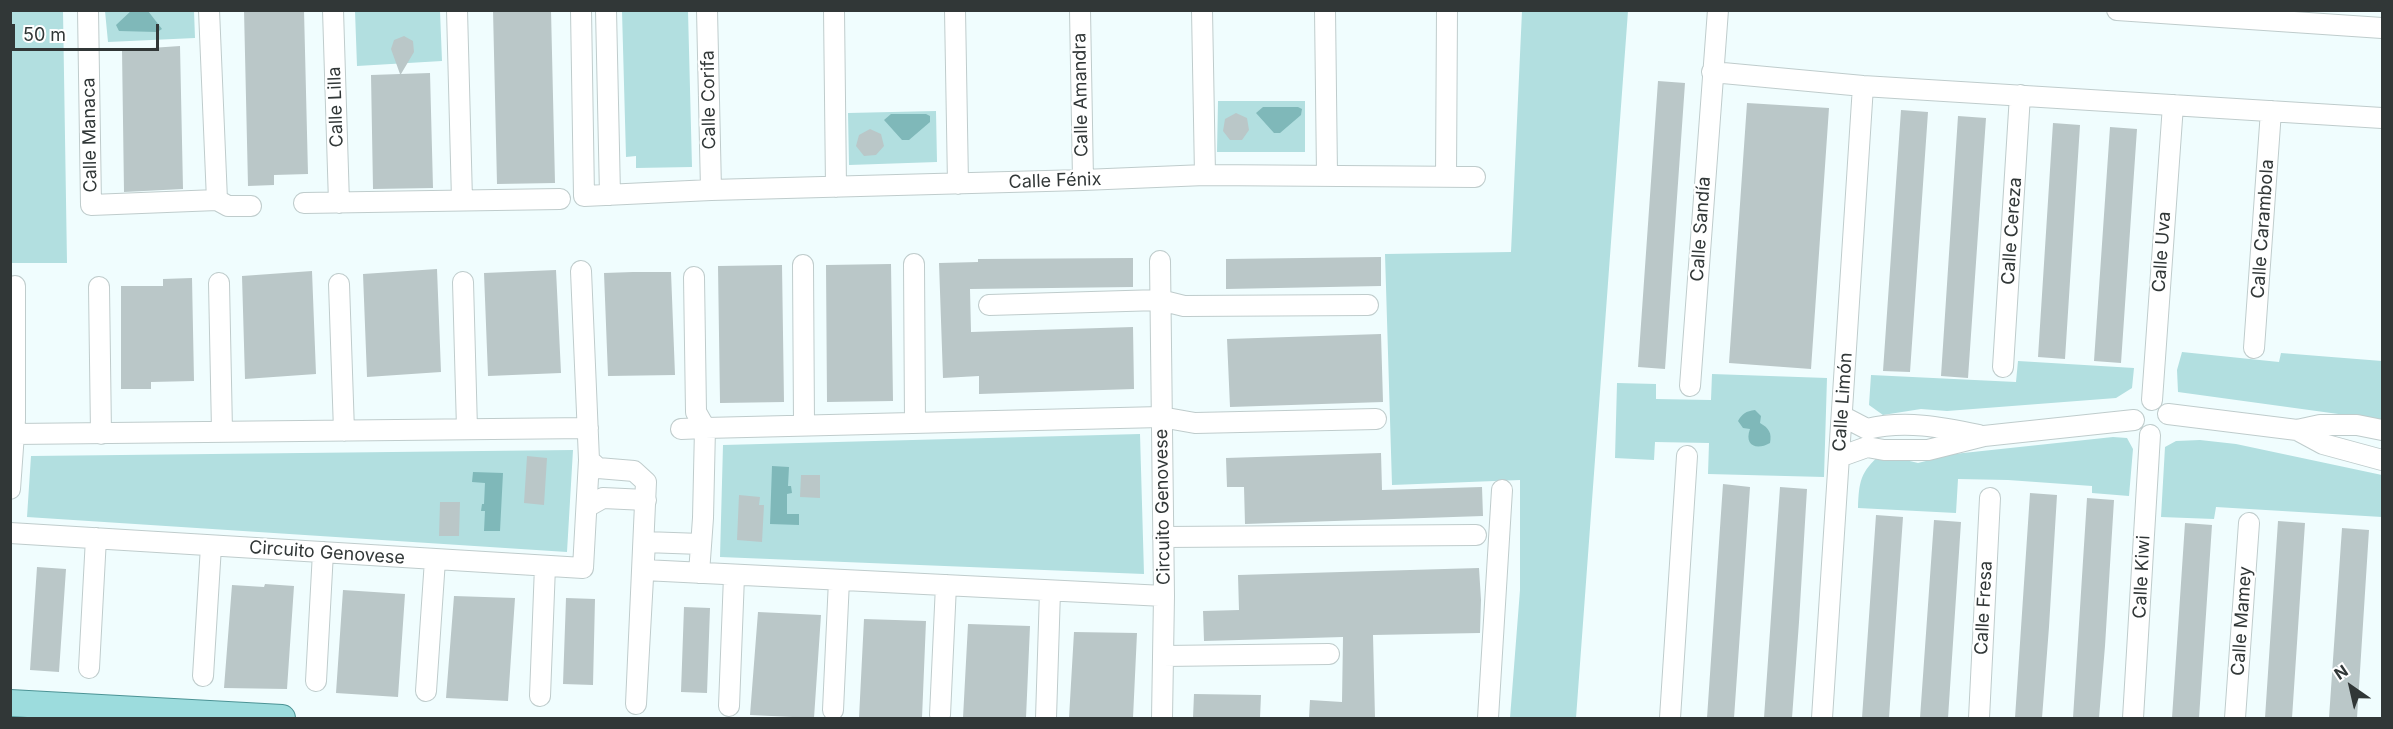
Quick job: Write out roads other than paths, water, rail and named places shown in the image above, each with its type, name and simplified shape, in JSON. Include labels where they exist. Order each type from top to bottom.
[{"type":"main road","points":[[10,703],[282,718]]},
{"type":"street","name":"Calle Manaca","points":[[88,10],[91,205],[217,200],[228,206],[251,206]]},
{"type":"street","points":[[209,10],[217,200]]},
{"type":"street","name":"Calle Lilla","points":[[333,10],[339,203]]},
{"type":"street","points":[[458,10],[462,200]]},
{"type":"street","name":"Calle Fénix","points":[[581,10],[584,196],[1205,175],[1475,177]]},
{"type":"street","points":[[606,10],[610,195]]},
{"type":"street","name":"Calle Corifa","points":[[708,10],[711,190]]},
{"type":"street","points":[[834,10],[836,187]]},
{"type":"street","points":[[955,10],[958,184]]},
{"type":"street","name":"Calle Amandra","points":[[1080,10],[1083,180]]},
{"type":"street","points":[[1202,10],[1205,175]]},
{"type":"street","points":[[1325,10],[1327,175]]},
{"type":"street","points":[[1446,177],[1447,10]]},
{"type":"street","name":"Calle Sandía","points":[[1690,386],[1718,10]]},
{"type":"street","points":[[2117,10],[2373,22]]},
{"type":"street","points":[[1712,72],[1863,86],[2382,118]]},
{"type":"street","name":"Calle Limón","points":[[1822,718],[1863,86]]},
{"type":"street","name":"Calle Cereza","points":[[2003,367],[2020,95]]},
{"type":"street","name":"Calle Uva","points":[[2152,400],[2173,105]]},
{"type":"street","name":"Calle Carambola","points":[[2254,348],[2271,111]]},
{"type":"street","points":[[304,203],[560,199]]},
{"type":"street","points":[[1160,261],[1161,417],[1195,423],[1376,419]]},
{"type":"street","points":[[914,264],[915,422]]},
{"type":"street","points":[[803,265],[804,424]]},
{"type":"street","name":"Circuito Genovese","points":[[10,533],[583,568],[595,503],[596,465],[588,428],[581,271]]},
{"type":"street","points":[[694,277],[696,412],[705,428],[699,573]]},
{"type":"street","points":[[463,282],[467,429]]},
{"type":"street","points":[[219,283],[222,431]]},
{"type":"street","points":[[339,284],[344,430]]},
{"type":"street","points":[[10,489],[14,434],[15,286]]},
{"type":"street","points":[[99,287],[101,434]]},
{"type":"street","points":[[989,305],[1160,300],[1184,306],[1368,305]]},
{"type":"street","points":[[2144,401],[2160,402],[2168,414],[2168,422],[2164,429],[2150,435],[2137,427],[2134,420],[2134,412],[2144,401]]},
{"type":"street","points":[[2168,414],[2297,430],[2320,425],[2357,425],[2382,430]]},
{"type":"street","points":[[1842,416],[1884,450],[1928,450],[1984,436],[2134,420]]},
{"type":"street","name":"Circuito Genovese","points":[[644,570],[1164,596],[1161,417],[804,424],[681,429]]},
{"type":"street","points":[[14,434],[588,428]]},
{"type":"street","points":[[2297,430],[2323,444],[2382,460]]},
{"type":"street","name":"Calle Kiwi","points":[[2133,718],[2150,435]]},
{"type":"street","points":[[1839,457],[1867,438]]},
{"type":"street","points":[[1670,718],[1687,456]]},
{"type":"street","points":[[596,465],[634,471],[646,482],[644,570],[635,718]]},
{"type":"street","points":[[1488,718],[1502,490]]},
{"type":"street","name":"Calle Fresa","points":[[1979,718],[1990,498]]},
{"type":"street","points":[[595,503],[646,500]]},
{"type":"street","name":"Calle Mamey","points":[[2235,718],[2249,523]]},
{"type":"street","points":[[1163,537],[1476,535]]},
{"type":"street","points":[[89,668],[96,538]]},
{"type":"street","points":[[645,542],[701,544]]},
{"type":"street","points":[[645,542],[636,704],[638,668],[645,542]]},
{"type":"street","points":[[204,676],[210,546]]},
{"type":"street","points":[[316,681],[323,552]]},
{"type":"street","points":[[426,691],[435,560]]},
{"type":"street","points":[[540,696],[545,566]]},
{"type":"street","points":[[729,706],[734,576]]},
{"type":"street","points":[[833,711],[839,580]]},
{"type":"street","points":[[940,715],[946,585]]},
{"type":"street","points":[[1046,718],[1050,591]]},
{"type":"street","points":[[1162,718],[1164,596]]},
{"type":"street","points":[[1163,656],[1329,654]]}]
